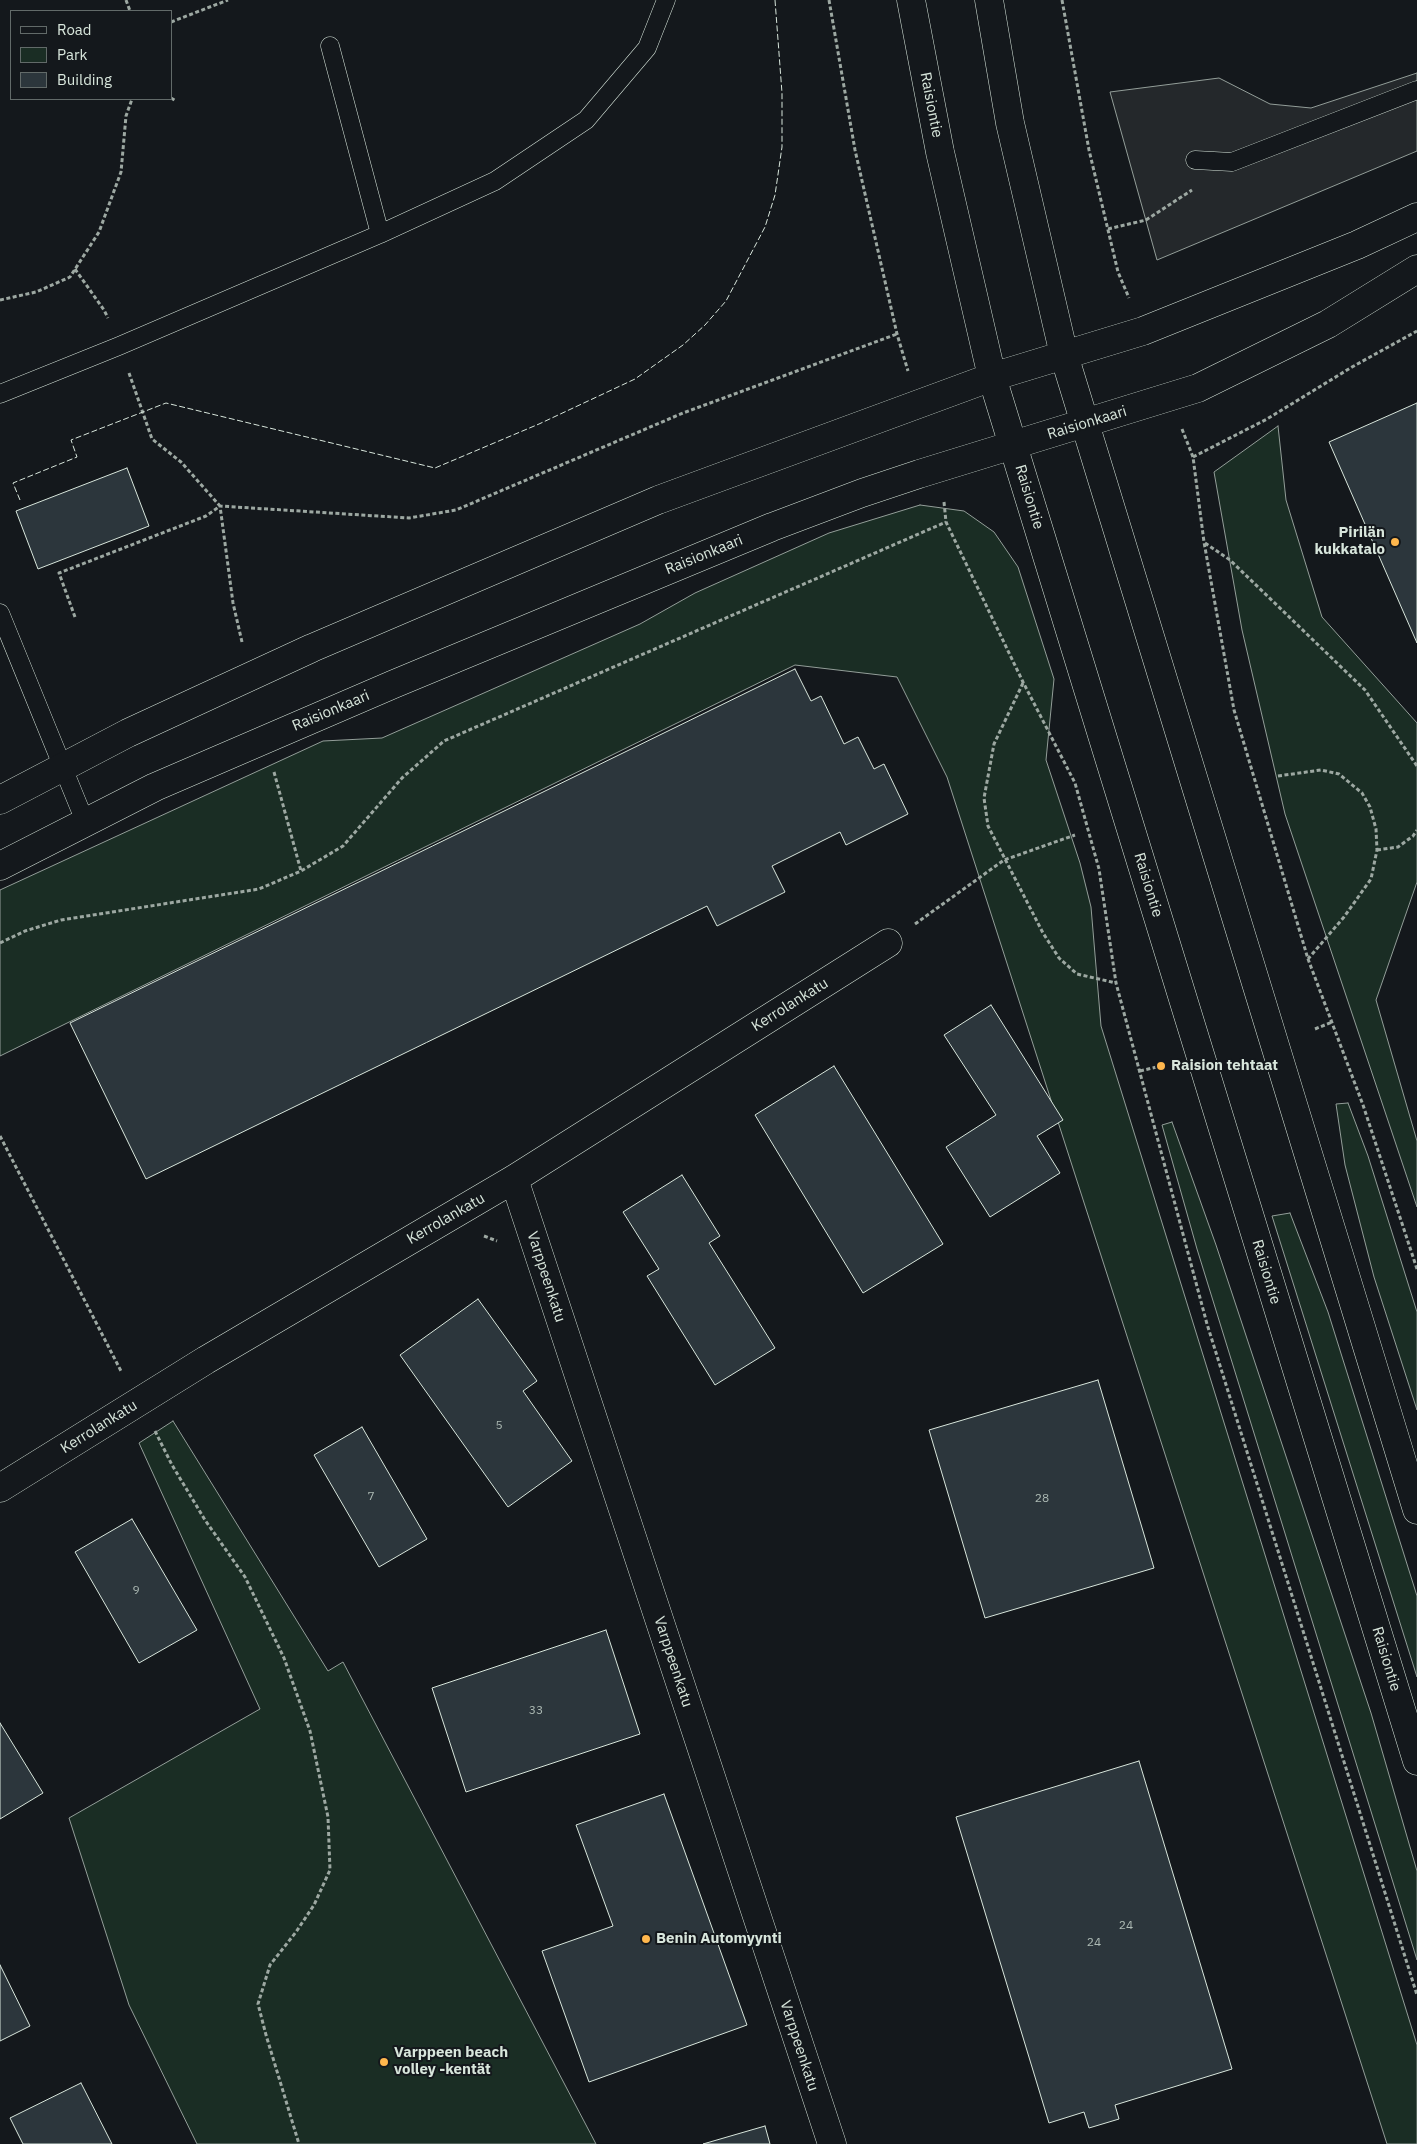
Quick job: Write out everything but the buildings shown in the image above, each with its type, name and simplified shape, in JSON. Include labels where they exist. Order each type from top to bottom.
[{"type":"main road","name":"Raisiontie","points":[[911,0],[940,152],[992,377],[1417,1761]]},
{"type":"main road","points":[[989,0],[1010,123],[1064,355],[1417,1510]]},
{"type":"main road","points":[[0,800],[63,765],[312,648],[658,500],[992,377],[1143,331],[1357,245],[1417,218]]},
{"type":"main road","name":"Raisionkaari","points":[[0,866],[86,824],[155,787],[772,526],[941,467],[1198,388],[1328,324],[1417,269]]},
{"type":"main road","name":"Kerrolankatu","points":[[0,1488],[145,1413],[888,943]]},
{"type":"main road","name":"Varppeenkatu","points":[[514,1179],[832,2144]]},
{"type":"lane","points":[[0,394],[119,346],[380,234],[495,181],[586,120],[647,48],[666,0]]},
{"type":"lane","points":[[330,46],[380,234]]},
{"type":"lane","points":[[1195,160],[1232,162],[1417,90]]},
{"type":"lane","points":[[0,613],[86,824]]},
{"type":"path","points":[[172,22],[228,0]]},
{"type":"path","points":[[829,0],[855,150],[897,334],[918,403]]},
{"type":"path","points":[[1062,0],[1089,150],[1118,272],[1143,331]]},
{"type":"path","points":[[172,99],[176,101]]},
{"type":"path","points":[[0,300],[36,292],[70,277],[99,232],[121,172],[126,116],[132,100]]},
{"type":"path","points":[[1108,229],[1146,220],[1232,162]]},
{"type":"path","points":[[1193,457],[1267,419],[1352,366],[1417,331]]},
{"type":"path","points":[[76,618],[59,573],[206,516],[220,506],[409,518],[456,510],[683,413],[897,334]]},
{"type":"path","points":[[1170,398],[1193,457],[1204,542],[1234,710],[1308,958],[1363,1105],[1417,1269]]},
{"type":"path","points":[[144,412],[152,439],[181,462],[220,506],[233,604],[244,650]]},
{"type":"path","points":[[941,467],[946,522],[1023,682],[1075,784],[1099,869],[1116,983],[1208,1324],[1417,1995]]},
{"type":"path","points":[[0,943],[25,931],[61,920],[259,889],[301,871],[343,846],[402,778],[444,741],[946,522]]},
{"type":"path","points":[[1204,542],[1230,560],[1365,690],[1417,766]]},
{"type":"path","points":[[1023,682],[994,744],[985,781],[984,798],[988,826],[1043,933],[1059,958],[1077,974],[1116,983]]},
{"type":"path","points":[[273,767],[301,871]]},
{"type":"path","points":[[1278,776],[1321,770],[1339,774],[1362,793],[1370,807],[1376,829],[1377,850],[1371,879],[1344,917],[1308,958]]},
{"type":"path","points":[[1377,850],[1398,847],[1413,836],[1417,830]]},
{"type":"path","points":[[888,943],[1004,860],[1075,835]]},
{"type":"path","points":[[1315,1029],[1332,1022]]},
{"type":"path","points":[[1140,1071],[1161,1066]]},
{"type":"path","points":[[0,1136],[172,1465],[205,1520],[245,1577],[284,1658],[310,1731],[328,1817],[330,1870],[314,1905],[270,1965],[258,2004],[299,2144]]},
{"type":"path","points":[[479,1234],[496,1240],[501,1246]]},
{"type":"green space","points":[[1278,426],[1286,500],[1322,617],[1417,723],[1417,882],[1376,1000],[1417,1141],[1417,1207],[1285,814],[1242,630],[1214,472]]},
{"type":"green space","points":[[920,505],[964,511],[994,532],[1018,567],[1054,679],[1046,760],[1080,863],[1091,907],[1101,1026],[1417,2045],[1417,2144],[1387,2144],[947,777],[897,677],[795,665],[0,1056],[0,890],[323,741],[382,738],[640,624],[695,593],[829,533]]},
{"type":"green space","points":[[1348,1103],[1368,1156],[1417,1312],[1417,1410],[1374,1277],[1345,1165],[1336,1104]]},
{"type":"green space","points":[[1172,1122],[1216,1245],[1371,1713],[1417,1871],[1417,1960],[1197,1249],[1162,1125]]},
{"type":"green space","points":[[1290,1213],[1328,1312],[1417,1596],[1417,1677],[1272,1216]]},
{"type":"green space","points":[[173,1421],[328,1671],[343,1662],[596,2144],[197,2144],[129,2005],[69,1818],[260,1709],[139,1443]]},
{"type":"shaded area","points":[[1417,73],[1417,151],[1157,260],[1110,92],[1219,78],[1270,104],[1311,108]]},
{"type":"fence","points":[[20,500],[13,483],[77,457],[71,440],[166,403],[435,468],[539,424],[635,379],[683,345],[705,325],[726,301],[765,227],[775,195],[782,147],[782,93],[775,0]]},
{"type":"place","name":"Pirilän kukkatalo","points":[[1395,542]]},
{"type":"place","name":"Raision tehtaat","points":[[1161,1066]]},
{"type":"place","name":"Benin Automyynti","points":[[646,1939]]},
{"type":"place","name":"Varppeen beach volley -kentät","points":[[384,2062]]}]
